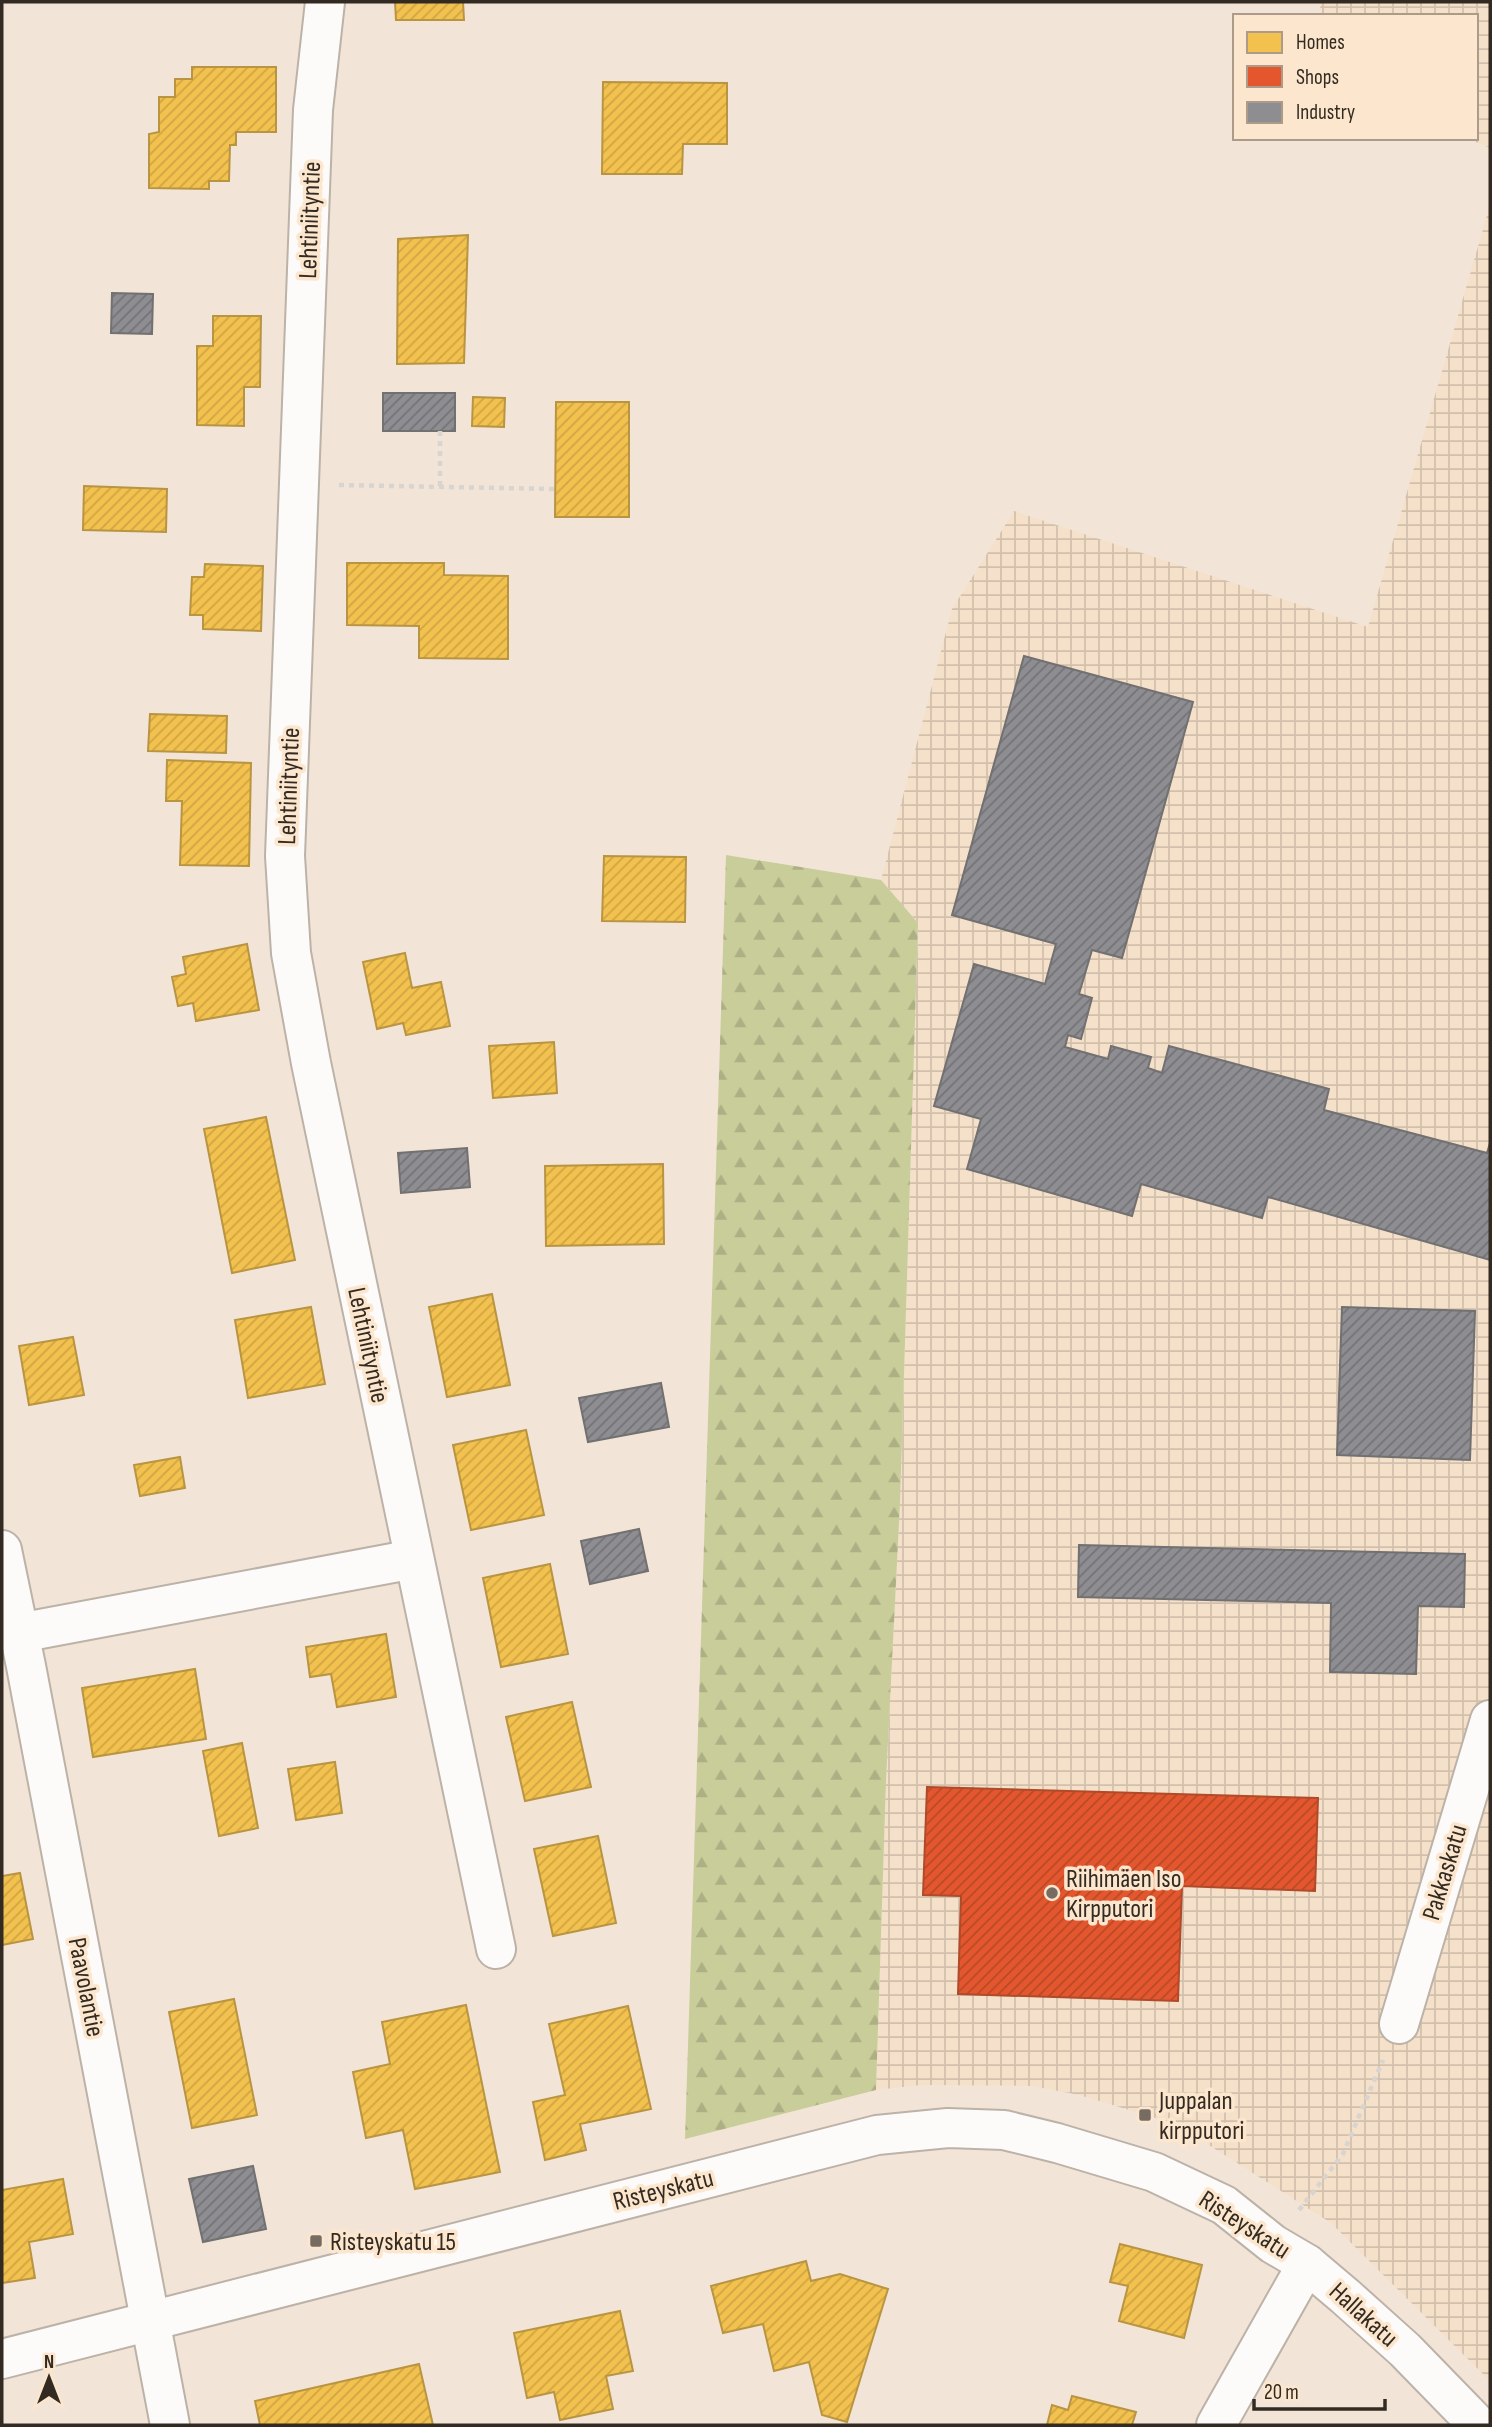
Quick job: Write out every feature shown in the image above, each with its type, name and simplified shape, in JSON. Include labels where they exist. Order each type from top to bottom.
[{"type":"street","name":"Lehtiniityntie","points":[[325,2],[313,110],[285,856],[291,953],[313,1076],[496,1948]]},
{"type":"street","name":"Paavolantie","points":[[2,1550],[170,2425]]},
{"type":"street","points":[[19,1633],[414,1559]]},
{"type":"street","name":"Pakkaskatu","points":[[1398,2024],[1490,1720]]},
{"type":"street","name":"Risteyskatu","points":[[2,2359],[877,2135],[948,2128],[1004,2130],[1154,2172],[1224,2205],[1273,2244],[1307,2264]]},
{"type":"street","points":[[1216,2425],[1307,2264]]},
{"type":"street","name":"Hallakatu","points":[[1307,2264],[1405,2350],[1478,2425]]},
{"type":"path","points":[[440,431],[440,486]]},
{"type":"path","points":[[299,485],[555,489]]},
{"type":"path","points":[[1273,2244],[1343,2154],[1398,2024]]},
{"type":"shaded area","points":[[1320,2],[1490,2],[1490,148],[1471,140],[1478,140],[1478,14],[1321,14]]},
{"type":"shaded area","points":[[1490,205],[1490,2381],[1331,2223],[1176,2124],[1079,2095],[1032,2086],[921,2085],[876,2090],[886,1781],[900,1503],[918,923],[881,880],[952,609],[1014,511],[1368,627]]},
{"type":"green space","points":[[726,855],[881,880],[918,923],[900,1503],[886,1781],[876,2090],[685,2139]]},
{"type":"building: Homes","points":[[395,2],[463,2],[464,20],[396,20]]},
{"type":"building: Homes","points":[[192,67],[276,67],[276,132],[236,132],[236,145],[230,145],[229,181],[209,181],[209,189],[149,188],[149,134],[159,132],[159,97],[175,97],[175,79],[192,79]]},
{"type":"building: Homes","points":[[603,82],[727,83],[727,144],[683,144],[682,174],[602,174]]},
{"type":"building: Homes","points":[[468,235],[464,363],[397,364],[398,239]]},
{"type":"building: Homes","points":[[213,316],[261,316],[260,387],[244,387],[244,426],[197,425],[197,346],[213,346]]},
{"type":"building: Homes","points":[[473,397],[505,398],[504,427],[472,426]]},
{"type":"building: Homes","points":[[556,402],[629,402],[629,517],[555,517]]},
{"type":"building: Homes","points":[[84,486],[167,489],[166,532],[83,530]]},
{"type":"building: Homes","points":[[347,563],[444,563],[444,575],[508,576],[508,659],[419,658],[419,626],[347,625]]},
{"type":"building: Homes","points":[[205,564],[263,566],[261,631],[203,629],[203,615],[190,615],[192,577],[204,577]]},
{"type":"building: Homes","points":[[150,714],[227,716],[226,753],[148,751]]},
{"type":"building: Homes","points":[[167,760],[251,763],[249,866],[180,865],[182,801],[166,801]]},
{"type":"building: Homes","points":[[604,856],[686,857],[685,922],[602,921]]},
{"type":"building: Homes","points":[[247,944],[259,1010],[196,1021],[193,1003],[178,1006],[172,977],[186,974],[183,957]]},
{"type":"building: Homes","points":[[405,953],[412,988],[441,982],[450,1026],[406,1035],[403,1023],[377,1029],[363,962]]},
{"type":"building: Homes","points":[[554,1042],[557,1093],[493,1098],[489,1046]]},
{"type":"building: Homes","points":[[266,1117],[295,1260],[232,1273],[204,1129]]},
{"type":"building: Homes","points":[[663,1164],[664,1244],[546,1246],[545,1166]]},
{"type":"building: Homes","points":[[492,1294],[510,1385],[447,1397],[429,1307]]},
{"type":"building: Homes","points":[[311,1307],[325,1384],[248,1398],[235,1320]]},
{"type":"building: Homes","points":[[73,1337],[84,1395],[29,1405],[19,1346]]},
{"type":"building: Homes","points":[[526,1430],[544,1515],[471,1530],[453,1445]]},
{"type":"building: Homes","points":[[180,1457],[185,1488],[140,1496],[134,1465]]},
{"type":"building: Homes","points":[[550,1564],[568,1654],[501,1667],[483,1578]]},
{"type":"building: Homes","points":[[386,1634],[396,1697],[337,1707],[331,1674],[310,1677],[306,1647]]},
{"type":"building: Homes","points":[[195,1669],[206,1739],[93,1757],[82,1688]]},
{"type":"building: Homes","points":[[572,1702],[591,1787],[525,1801],[506,1717]]},
{"type":"building: Homes","points":[[242,1743],[258,1828],[219,1836],[203,1751]]},
{"type":"building: Homes","points":[[335,1762],[342,1813],[296,1820],[288,1769]]},
{"type":"building: Homes","points":[[598,1836],[616,1923],[553,1936],[534,1849]]},
{"type":"building: Homes","points":[[20,1873],[33,1939],[2,1945],[2,1876]]},
{"type":"building: Homes","points":[[234,1999],[257,2115],[192,2128],[169,2012]]},
{"type":"building: Homes","points":[[466,2005],[500,2172],[415,2189],[403,2130],[366,2138],[353,2072],[390,2064],[382,2022]]},
{"type":"building: Homes","points":[[628,2006],[651,2109],[580,2124],[586,2150],[545,2160],[533,2102],[565,2095],[549,2024]]},
{"type":"building: Homes","points":[[63,2179],[73,2234],[29,2242],[35,2278],[2,2283],[2,2190]]},
{"type":"building: Homes","points":[[1120,2244],[1202,2265],[1184,2338],[1119,2321],[1128,2286],[1110,2282]]},
{"type":"building: Homes","points":[[806,2261],[811,2281],[840,2274],[888,2289],[847,2422],[822,2415],[809,2362],[774,2371],[763,2324],[723,2333],[711,2286]]},
{"type":"building: Homes","points":[[620,2311],[633,2371],[606,2376],[613,2409],[560,2420],[554,2392],[527,2398],[514,2333]]},
{"type":"building: Homes","points":[[419,2364],[433,2425],[260,2425],[255,2401]]},
{"type":"building: Homes","points":[[1072,2396],[1136,2412],[1132,2425],[1047,2425],[1052,2405],[1068,2410]]},
{"type":"building: Shops","name":"Riihimäen Iso Kirpputori","points":[[927,1787],[1318,1798],[1315,1891],[1182,1886],[1178,2001],[958,1994],[961,1896],[923,1895]]},
{"type":"building: Industry","points":[[112,293],[153,294],[152,334],[111,333]]},
{"type":"building: Industry","points":[[383,393],[455,393],[455,431],[383,431]]},
{"type":"building: Industry","points":[[1024,656],[1193,702],[1122,958],[1092,950],[1079,994],[1092,998],[1081,1039],[1068,1035],[1065,1047],[1108,1059],[1111,1046],[1151,1057],[1148,1068],[1162,1073],[1169,1046],[1329,1089],[1324,1110],[1487,1153],[1490,1143],[1490,1260],[1268,1197],[1262,1218],[1141,1184],[1132,1216],[967,1169],[981,1119],[934,1106],[974,964],[1045,984],[1056,944],[952,915]]},
{"type":"building: Industry","points":[[467,1148],[470,1187],[401,1193],[398,1153]]},
{"type":"building: Industry","points":[[1342,1307],[1475,1311],[1470,1460],[1337,1455]]},
{"type":"building: Industry","points":[[661,1383],[669,1427],[588,1442],[579,1398]]},
{"type":"building: Industry","points":[[639,1529],[648,1571],[590,1584],[581,1541]]},
{"type":"building: Industry","points":[[1079,1545],[1465,1554],[1464,1607],[1418,1606],[1416,1674],[1330,1672],[1331,1603],[1078,1597]]},
{"type":"building: Industry","points":[[253,2166],[266,2229],[203,2242],[189,2179]]},
{"type":"place","name":"Riihimäen Iso Kirpputori","points":[[1052,1893]]},
{"type":"place","name":"Juppalan kirpputori","points":[[1145,2115]]},
{"type":"place","name":"Risteyskatu 15","points":[[316,2241]]}]
